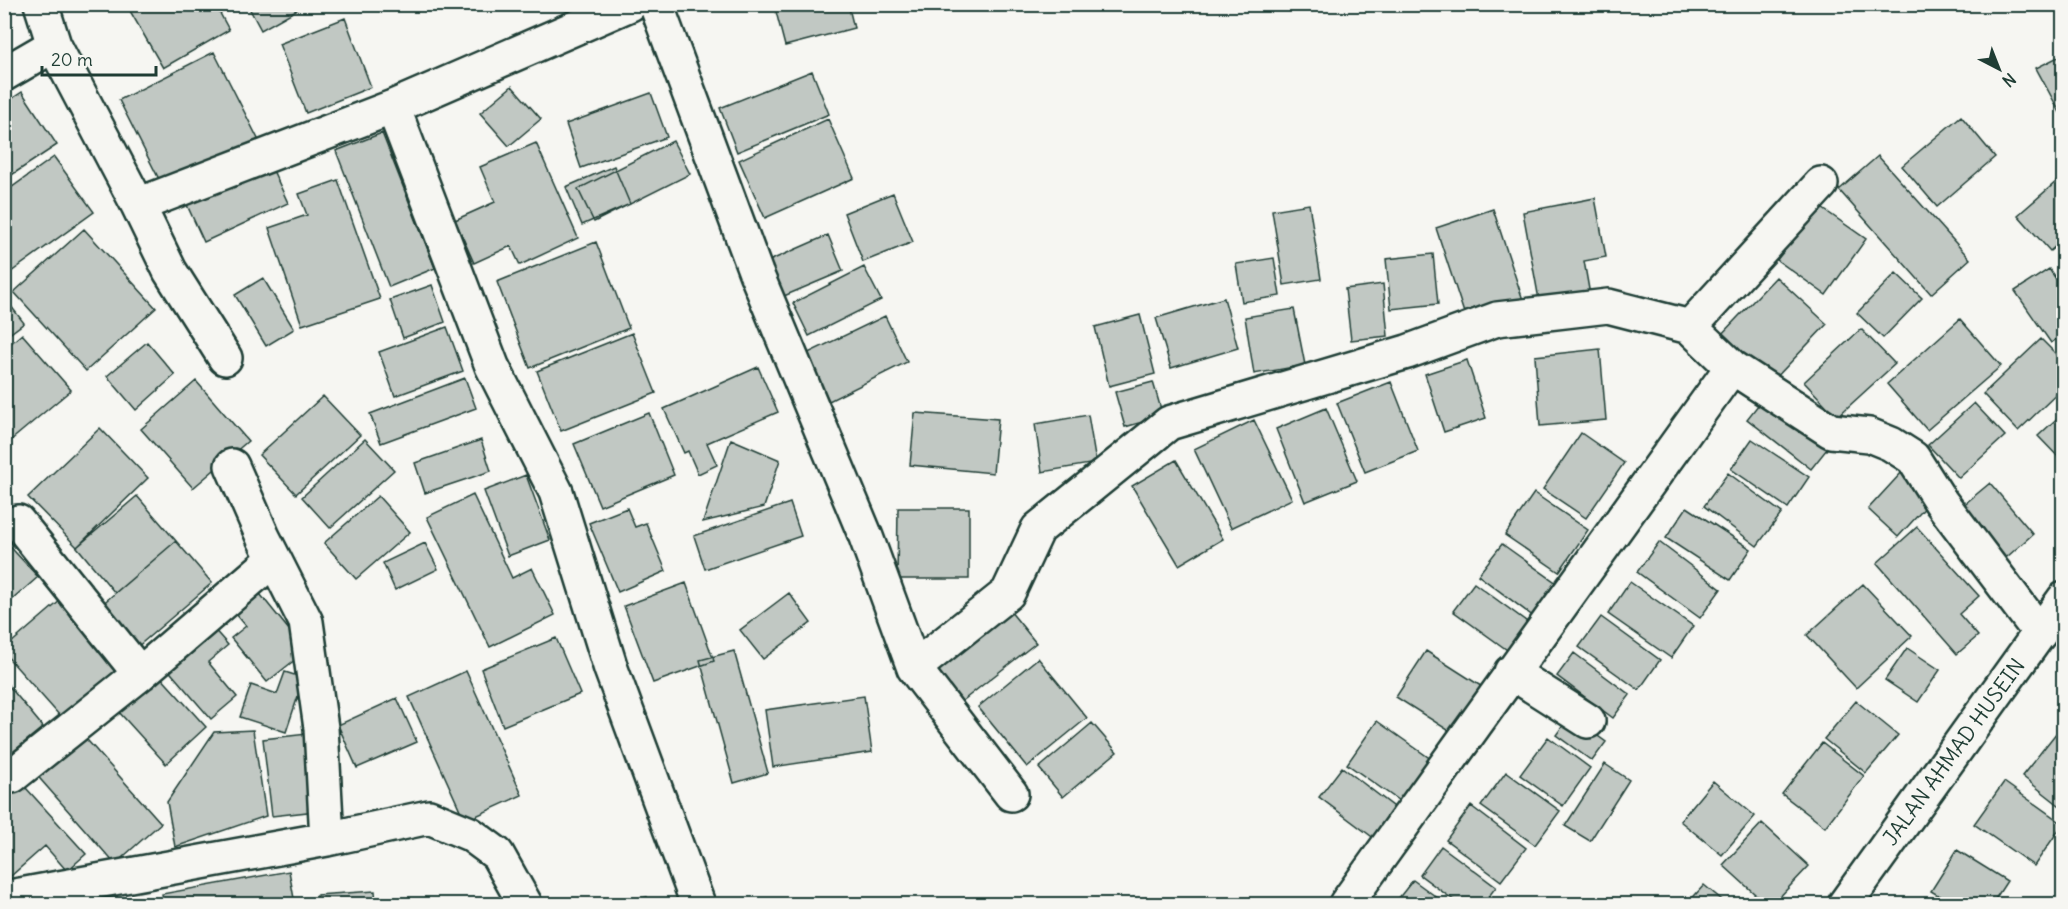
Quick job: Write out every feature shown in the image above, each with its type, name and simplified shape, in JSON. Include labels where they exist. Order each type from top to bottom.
[{"type":"street","points":[[41,4],[54,45],[170,271],[225,358]]},
{"type":"street","points":[[138,205],[393,107],[630,4]]},
{"type":"street","points":[[656,4],[756,273],[866,537],[914,668],[1011,794]]},
{"type":"street","points":[[4,74],[54,45]]},
{"type":"street","points":[[393,107],[492,366],[556,492],[611,669],[698,904]]},
{"type":"street","points":[[1690,327],[1821,184]]},
{"type":"street","points":[[914,668],[1008,593],[1038,529],[1169,423],[1407,352],[1497,320],[1608,306],[1690,327],[1732,367],[1832,431],[1869,435],[1892,444],[1913,458],[1941,502],[2040,633]]},
{"type":"street","points":[[1346,904],[1732,367]]},
{"type":"street","points":[[232,466],[274,559],[306,622],[321,728],[327,839]]},
{"type":"street","points":[[18,522],[140,674]]},
{"type":"street","points":[[12,776],[140,674],[274,559]]},
{"type":"street","name":"JALAN AHMAD HUSEIN","points":[[1845,904],[2064,599]]},
{"type":"street","points":[[1511,672],[1588,721]]},
{"type":"street","points":[[4,898],[52,897],[429,817],[470,834],[497,854],[525,904]]},
{"type":"building","points":[[126,4],[215,4],[229,30],[163,68]]},
{"type":"building","points":[[247,4],[307,4],[261,30]]},
{"type":"building","points":[[774,4],[848,4],[854,28],[785,46]]},
{"type":"building","points":[[345,18],[371,87],[306,113],[279,44]]},
{"type":"building","points":[[214,52],[259,141],[164,189],[119,100]]},
{"type":"building","points":[[2064,54],[2064,120],[2036,68]]},
{"type":"building","points":[[812,71],[829,114],[737,152],[720,108]]},
{"type":"building","points":[[512,86],[541,119],[509,146],[480,113]]},
{"type":"building","points":[[22,92],[57,145],[4,180],[4,104]]},
{"type":"building","points":[[651,93],[667,137],[581,168],[566,124]]},
{"type":"building","points":[[1961,116],[1995,157],[1937,207],[1902,166]]},
{"type":"building","points":[[828,119],[854,178],[765,218],[739,160]]},
{"type":"building","points":[[382,133],[435,268],[389,287],[336,151]]},
{"type":"building","points":[[673,141],[690,174],[594,222],[578,189]]},
{"type":"building","points":[[536,143],[578,238],[520,265],[511,246],[474,263],[455,220],[495,202],[480,167]]},
{"type":"building","points":[[1878,156],[1970,259],[1931,294],[1839,190]]},
{"type":"building","points":[[54,157],[94,212],[11,272],[4,263],[4,193]]},
{"type":"building","points":[[271,166],[288,203],[204,242],[187,205]]},
{"type":"building","points":[[614,166],[630,204],[582,225],[566,187]]},
{"type":"building","points":[[2064,175],[2064,239],[2050,251],[2018,215]]},
{"type":"building","points":[[338,180],[380,299],[302,325],[269,228],[307,215],[299,194]]},
{"type":"building","points":[[893,193],[913,242],[863,262],[844,213]]},
{"type":"building","points":[[1595,198],[1606,257],[1584,261],[1590,295],[1540,305],[1523,212]]},
{"type":"building","points":[[1309,204],[1321,279],[1284,285],[1272,210]]},
{"type":"building","points":[[1816,204],[1866,239],[1826,295],[1777,260]]},
{"type":"building","points":[[1493,209],[1523,300],[1466,319],[1436,228]]},
{"type":"building","points":[[84,229],[156,308],[86,371],[14,292]]},
{"type":"building","points":[[828,235],[843,271],[784,296],[769,261]]},
{"type":"building","points":[[596,242],[629,328],[530,368],[497,282]]},
{"type":"building","points":[[1433,254],[1438,304],[1391,309],[1386,259]]},
{"type":"building","points":[[1274,258],[1280,296],[1242,302],[1236,264]]},
{"type":"building","points":[[864,267],[881,300],[809,336],[793,303]]},
{"type":"building","points":[[2049,269],[2064,290],[2064,334],[2051,343],[2015,291]]},
{"type":"building","points":[[1896,273],[1922,298],[1883,338],[1857,313]]},
{"type":"building","points":[[1776,277],[1827,324],[1768,386],[1718,338]]},
{"type":"building","points":[[263,278],[294,329],[266,346],[235,295]]},
{"type":"building","points":[[1383,284],[1388,336],[1351,340],[1345,289]]},
{"type":"building","points":[[432,285],[445,322],[403,338],[390,300]]},
{"type":"building","points":[[4,297],[24,323],[4,338]]},
{"type":"building","points":[[1224,298],[1238,348],[1171,368],[1156,318]]},
{"type":"building","points":[[1294,309],[1305,365],[1254,374],[1245,317]]},
{"type":"building","points":[[1140,315],[1155,374],[1109,386],[1095,327]]},
{"type":"building","points":[[885,316],[907,362],[829,401],[806,354]]},
{"type":"building","points":[[1960,319],[2001,366],[1927,430],[1887,384]]},
{"type":"building","points":[[447,327],[463,371],[395,396],[379,352]]},
{"type":"building","points":[[1861,329],[1895,364],[1837,417],[1804,382]]},
{"type":"building","points":[[632,333],[656,393],[561,431],[537,371]]},
{"type":"building","points":[[22,334],[71,390],[4,446],[4,349]]},
{"type":"building","points":[[2041,339],[2064,362],[2064,387],[2018,431],[1983,394]]},
{"type":"building","points":[[147,342],[175,375],[136,410],[107,376]]},
{"type":"building","points":[[1600,349],[1606,420],[1540,426],[1535,356]]},
{"type":"building","points":[[1467,360],[1486,418],[1444,432],[1425,374]]},
{"type":"building","points":[[758,367],[778,412],[707,443],[717,465],[698,474],[688,451],[684,453],[664,409]]},
{"type":"building","points":[[465,378],[476,408],[381,443],[370,414]]},
{"type":"building","points":[[196,381],[248,441],[193,488],[141,429]]},
{"type":"building","points":[[1153,382],[1163,416],[1125,427],[1115,392]]},
{"type":"building","points":[[1391,382],[1418,451],[1365,472],[1337,403]]},
{"type":"building","points":[[1766,395],[1831,444],[1811,469],[1747,419]]},
{"type":"building","points":[[323,396],[360,435],[296,494],[259,455]]},
{"type":"building","points":[[1974,403],[2005,436],[1959,478],[1928,445]]},
{"type":"building","points":[[1326,408],[1357,481],[1305,502],[1276,429]]},
{"type":"building","points":[[2064,412],[2064,463],[2038,436]]},
{"type":"building","points":[[649,413],[674,475],[600,506],[574,444]]},
{"type":"building","points":[[915,413],[998,419],[993,473],[910,465]]},
{"type":"building","points":[[1088,415],[1096,463],[1042,472],[1035,424]]},
{"type":"building","points":[[1254,420],[1292,499],[1231,528],[1194,449]]},
{"type":"building","points":[[100,428],[148,478],[77,547],[28,497]]},
{"type":"building","points":[[1581,433],[1624,463],[1586,518],[1543,489]]},
{"type":"building","points":[[365,439],[394,470],[330,528],[302,497]]},
{"type":"building","points":[[731,439],[780,460],[764,507],[703,522]]},
{"type":"building","points":[[1752,439],[1809,477],[1788,508],[1731,469]]},
{"type":"building","points":[[481,440],[491,471],[425,493],[415,463]]},
{"type":"building","points":[[1176,460],[1223,539],[1179,565],[1132,486]]},
{"type":"building","points":[[1902,472],[1932,500],[1898,537],[1868,509]]},
{"type":"building","points":[[1728,473],[1782,513],[1757,546],[1704,506]]},
{"type":"building","points":[[526,475],[550,540],[508,556],[484,491]]},
{"type":"building","points":[[1990,483],[2033,534],[1999,564],[1955,512]]},
{"type":"building","points":[[1534,493],[1588,530],[1559,572],[1505,535]]},
{"type":"building","points":[[473,495],[512,578],[532,568],[555,615],[490,647],[427,517]]},
{"type":"building","points":[[137,496],[176,541],[115,593],[77,547]]},
{"type":"building","points":[[378,496],[410,532],[356,579],[324,543]]},
{"type":"building","points":[[790,503],[801,536],[705,569],[694,536]]},
{"type":"building","points":[[1687,507],[1751,549],[1730,580],[1666,538]]},
{"type":"building","points":[[627,508],[635,527],[646,523],[666,571],[618,592],[589,523]]},
{"type":"building","points":[[898,508],[969,508],[969,579],[897,579]]},
{"type":"building","points":[[1917,527],[1979,596],[1959,614],[1978,636],[1957,654],[1877,563]]},
{"type":"building","points":[[4,540],[38,577],[4,607]]},
{"type":"building","points":[[176,541],[212,583],[136,648],[100,606]]},
{"type":"building","points":[[1659,542],[1721,589],[1700,618],[1637,572]]},
{"type":"building","points":[[425,543],[438,569],[395,590],[383,563]]},
{"type":"building","points":[[1502,544],[1558,584],[1534,617],[1478,575]]},
{"type":"building","points":[[1630,582],[1693,626],[1671,658],[1608,614]]},
{"type":"building","points":[[686,583],[714,661],[653,683],[624,606]]},
{"type":"building","points":[[1474,583],[1530,624],[1510,652],[1453,611]]},
{"type":"building","points":[[252,584],[306,651],[267,682],[231,638],[246,626],[227,603]]},
{"type":"building","points":[[1863,584],[1912,636],[1856,688],[1807,635]]},
{"type":"building","points":[[789,593],[811,623],[763,659],[740,630]]},
{"type":"building","points":[[61,600],[126,675],[68,725],[4,653],[4,649]]},
{"type":"building","points":[[1010,611],[1036,643],[956,706],[930,674]]},
{"type":"building","points":[[1601,617],[1660,660],[1639,690],[1579,647]]},
{"type":"building","points":[[212,627],[228,645],[208,662],[237,697],[211,719],[165,666]]},
{"type":"building","points":[[556,638],[580,694],[503,726],[481,669]]},
{"type":"building","points":[[1907,648],[1940,670],[1918,702],[1885,680]]},
{"type":"building","points":[[734,651],[768,773],[734,783],[700,660]]},
{"type":"building","points":[[1426,651],[1484,688],[1454,734],[1396,697]]},
{"type":"building","points":[[1574,653],[1630,695],[1613,718],[1557,676]]},
{"type":"building","points":[[1038,658],[1087,718],[1027,767],[978,707]]},
{"type":"building","points":[[466,671],[522,795],[465,821],[409,697]]},
{"type":"building","points":[[285,672],[304,678],[286,732],[240,717],[251,685],[277,694]]},
{"type":"building","points":[[158,674],[206,727],[166,764],[118,711]]},
{"type":"building","points":[[4,680],[43,727],[4,759]]},
{"type":"building","points":[[864,696],[872,752],[773,767],[765,710]]},
{"type":"building","points":[[397,698],[417,742],[357,768],[338,725]]},
{"type":"building","points":[[1856,701],[1898,735],[1866,773],[1824,739]]},
{"type":"building","points":[[1570,716],[1606,742],[1592,761],[1556,735]]},
{"type":"building","points":[[1377,721],[1435,762],[1405,805],[1347,764]]},
{"type":"building","points":[[1092,723],[1117,752],[1063,797],[1039,768]]},
{"type":"building","points":[[253,730],[266,816],[175,847],[167,802],[214,732]]},
{"type":"building","points":[[80,732],[161,823],[115,864],[34,772]]},
{"type":"building","points":[[2057,732],[2064,737],[2064,809],[2022,776]]},
{"type":"building","points":[[307,734],[316,811],[272,816],[263,739]]},
{"type":"building","points":[[1548,737],[1590,768],[1563,806],[1520,775]]},
{"type":"building","points":[[1822,743],[1864,776],[1825,827],[1782,794]]},
{"type":"building","points":[[1605,764],[1629,780],[1590,841],[1565,826]]},
{"type":"building","points":[[1342,767],[1402,813],[1379,842],[1319,797]]},
{"type":"building","points":[[1506,772],[1560,811],[1535,845],[1481,806]]},
{"type":"building","points":[[16,777],[86,854],[67,871],[45,846],[4,882],[4,787]]},
{"type":"building","points":[[1713,781],[1755,816],[1722,855],[1680,821]]},
{"type":"building","points":[[2004,782],[2063,824],[2034,866],[1974,824]]},
{"type":"building","points":[[1471,806],[1526,848],[1501,881],[1446,840]]},
{"type":"building","points":[[1762,823],[1809,866],[1773,904],[1766,904],[1723,865]]},
{"type":"building","points":[[1441,846],[1496,887],[1483,904],[1459,904],[1420,875]]},
{"type":"building","points":[[1957,850],[2007,881],[1992,904],[1953,904],[1931,891]]},
{"type":"building","points":[[289,871],[295,904],[164,904],[162,894]]},
{"type":"building","points":[[1413,880],[1446,904],[1394,904]]},
{"type":"building","points":[[1704,885],[1727,904],[1687,904]]},
{"type":"building","points":[[375,891],[376,904],[318,904],[317,895]]},
{"type":"building","points":[[117,895],[118,904],[77,904],[77,903]]},
{"type":"building","points":[[647,897],[649,904],[616,904]]}]
